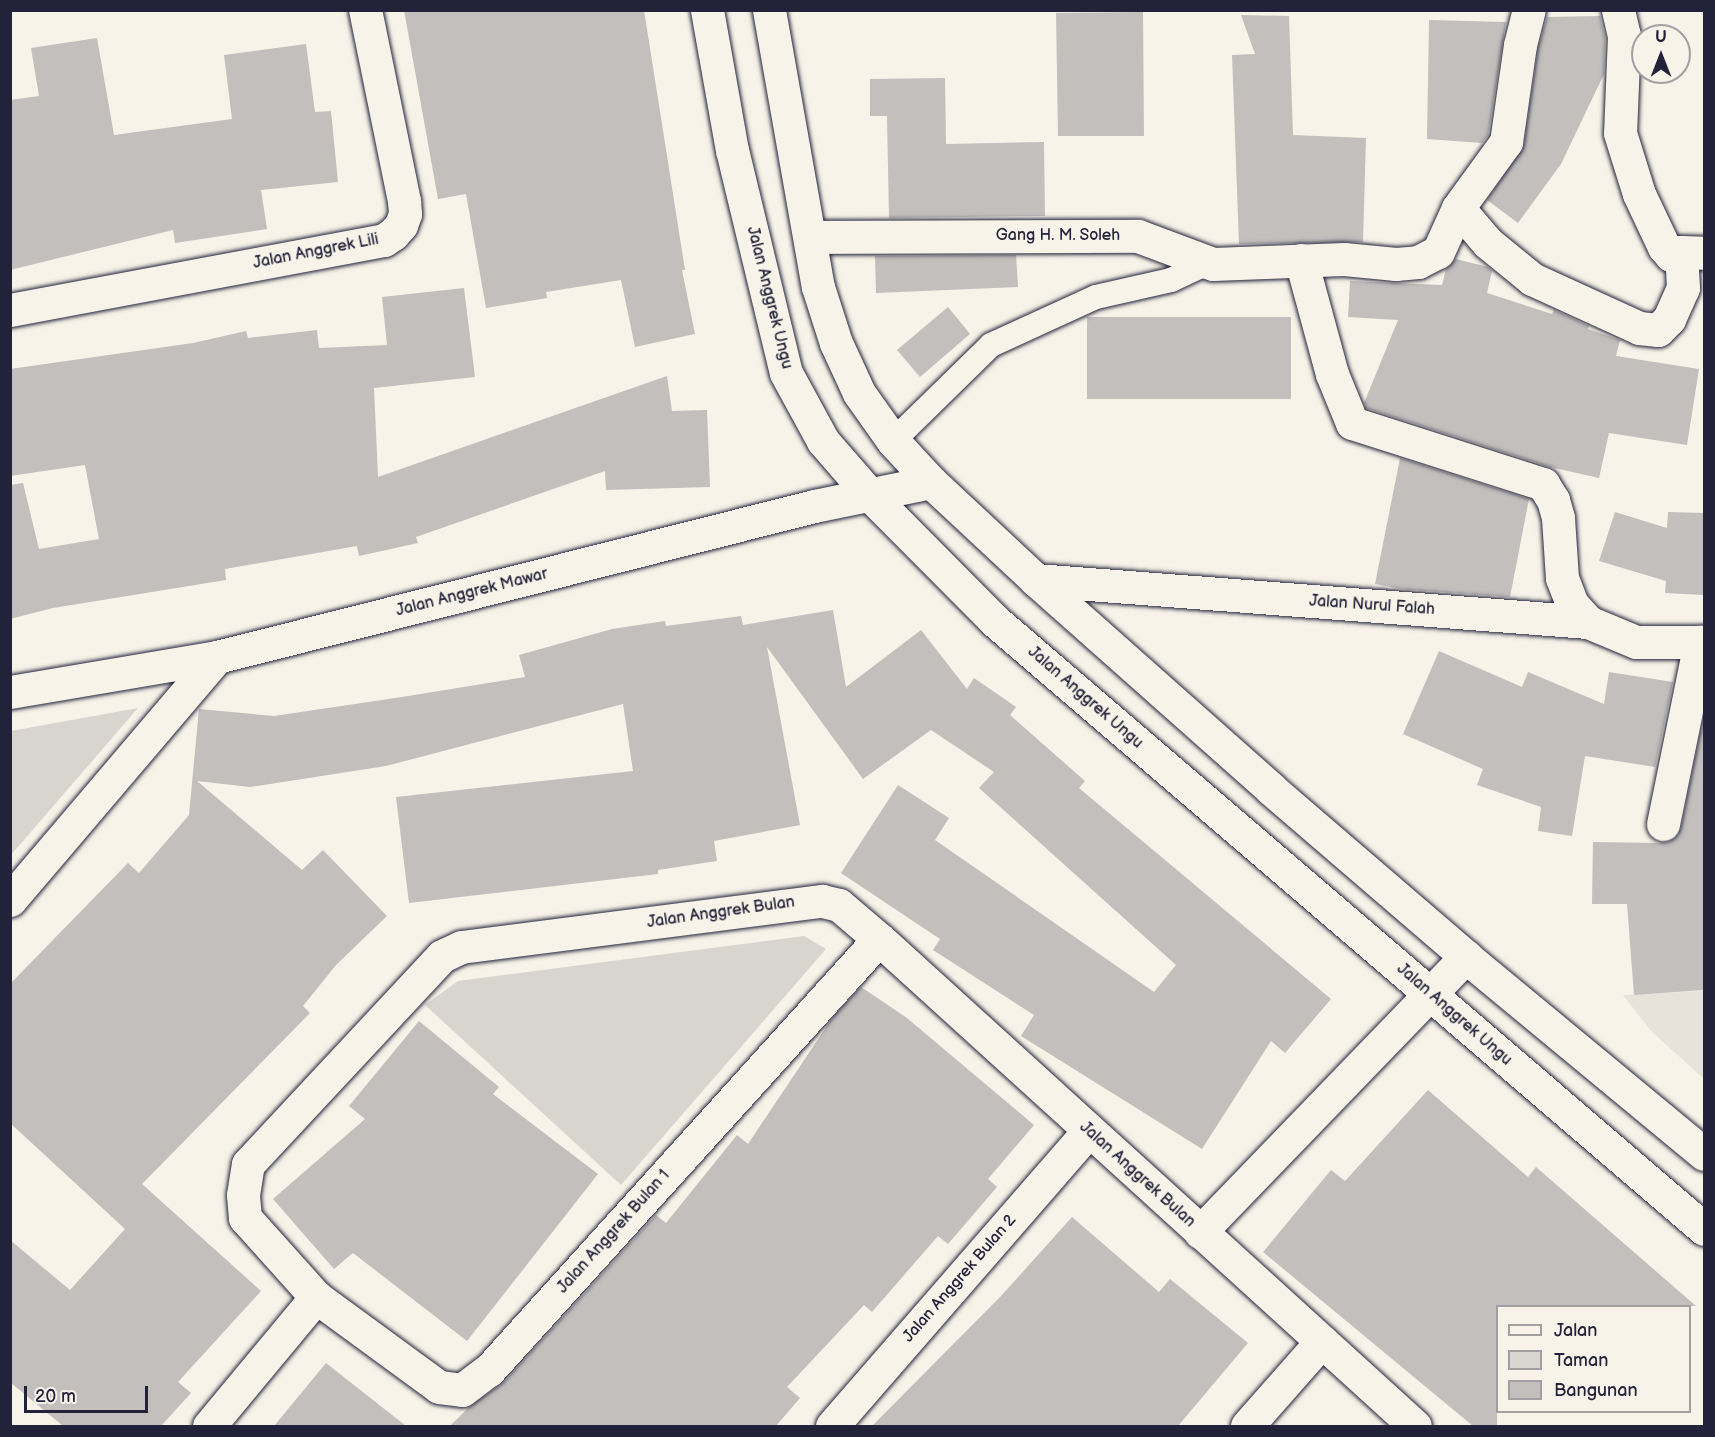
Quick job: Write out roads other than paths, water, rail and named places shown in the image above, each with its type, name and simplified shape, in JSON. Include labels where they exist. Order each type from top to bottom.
[{"type":"street","name":"Jalan Anggrek Lili","points":[[10,310],[384,240],[393,234],[401,225],[405,214],[404,201],[365,10]]},
{"type":"street","name":"Jalan Anggrek Ungu","points":[[707,10],[732,150],[786,373],[823,441],[870,495],[995,621],[1704,1229]]},
{"type":"street","points":[[769,10],[818,287],[836,343],[859,393],[893,441],[931,482],[1036,580],[1262,782],[1466,957],[1699,1144]]},
{"type":"street","name":"Gang H. M. Soleh","points":[[810,237],[1138,236],[1213,264],[1344,259],[1396,264],[1418,262],[1438,252],[1458,208],[1506,142],[1520,45],[1529,10]]},
{"type":"street","points":[[1458,208],[1488,243],[1532,279],[1639,328],[1658,330],[1669,319],[1683,288],[1693,253],[1671,255],[1664,247],[1638,195],[1620,133],[1624,35],[1618,10]]},
{"type":"street","points":[[1301,260],[1332,374],[1353,423],[1543,484],[1553,500],[1558,518],[1562,578],[1572,604],[1588,622]]},
{"type":"street","name":"Jalan Anggrek Mawar","points":[[10,692],[217,657],[814,506],[931,482]]},
{"type":"street","name":"Jalan Nurul Falah","points":[[1036,580],[1588,622],[1636,642],[1702,642]]},
{"type":"street","points":[[1662,824],[1702,642]]},
{"type":"street","points":[[10,900],[217,657]]},
{"type":"street","name":"Jalan Anggrek Bulan","points":[[316,1298],[245,1218],[243,1195],[248,1164],[442,956],[461,947],[804,901],[822,901],[839,905],[879,939],[1415,1426]]},
{"type":"street","name":"Jalan Anggrek Bulan 1","points":[[316,1298],[439,1387],[462,1390],[489,1370],[879,939]]},
{"type":"street","points":[[1200,1232],[1466,957]]},
{"type":"street","name":"Jalan Anggrek Bulan 2","points":[[832,1426],[1088,1131]]},
{"type":"street","points":[[209,1426],[316,1298]]},
{"type":"street","points":[[1247,1426],[1322,1341]]},
{"type":"lane","points":[[893,441],[991,345],[1096,297],[1172,280],[1199,267],[1213,264]]}]
